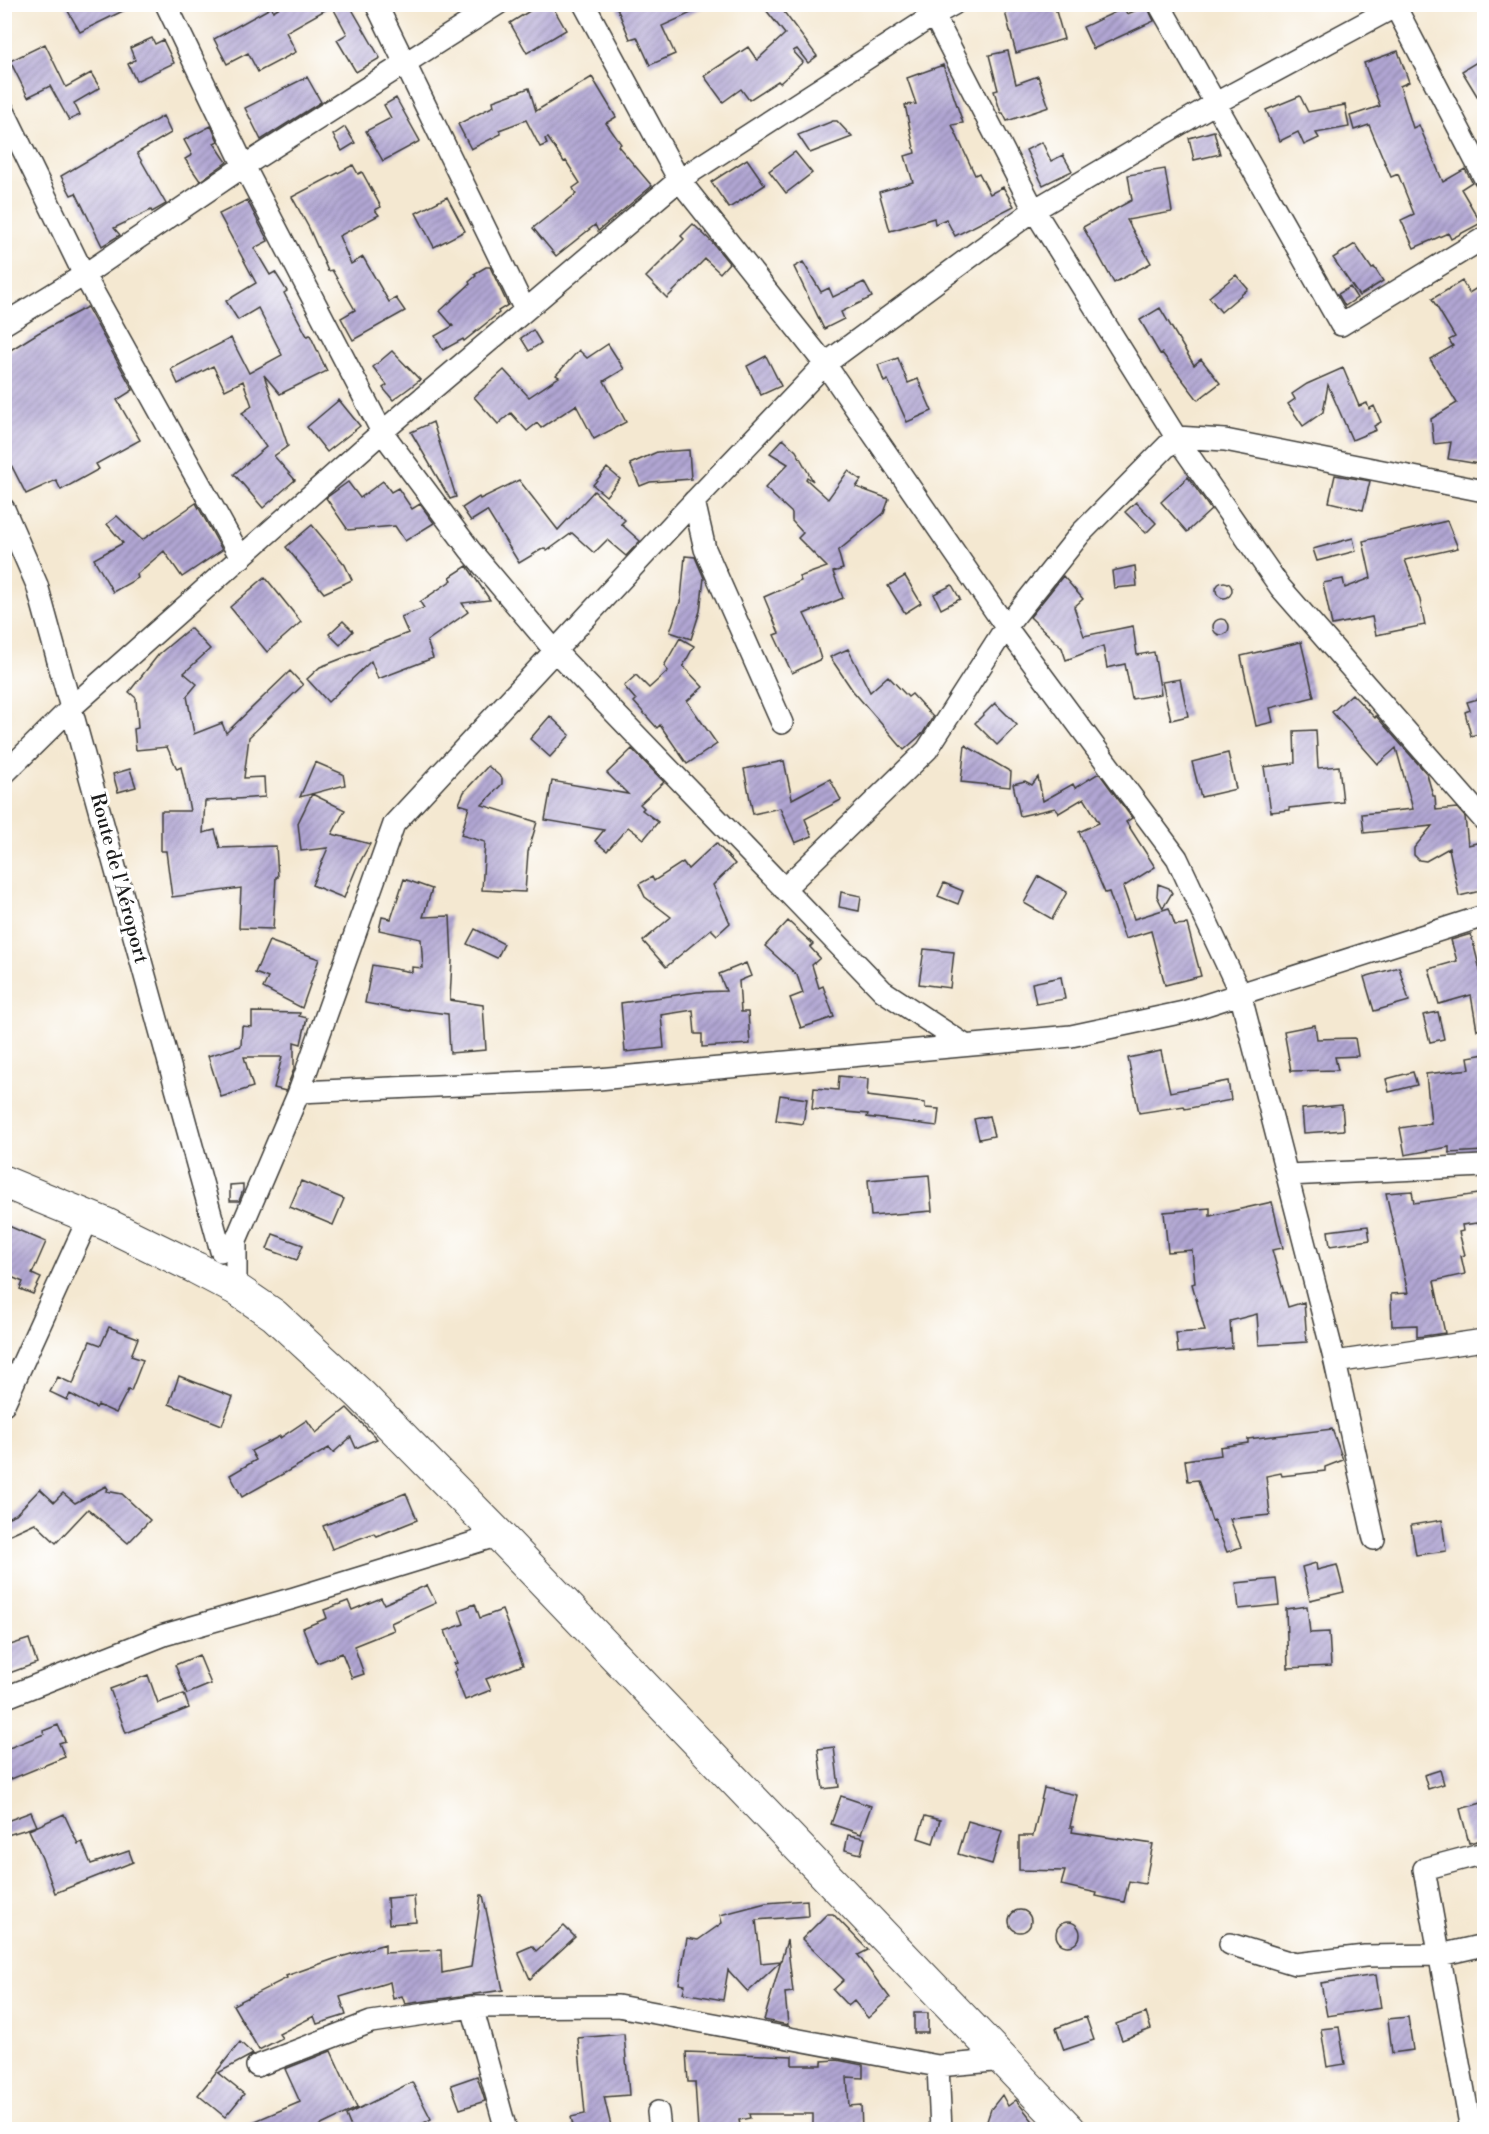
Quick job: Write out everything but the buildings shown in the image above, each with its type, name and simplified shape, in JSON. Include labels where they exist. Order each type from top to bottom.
[{"type":"highway","points":[[4,1182],[89,1217],[218,1253],[236,1289],[274,1315],[361,1395],[499,1535],[1070,2130]]},
{"type":"street","points":[[166,4],[244,166],[382,432],[470,550],[555,651],[883,991],[965,1045]]},
{"type":"street","points":[[376,4],[525,310]]},
{"type":"street","points":[[4,324],[84,275],[244,166],[498,4]]},
{"type":"street","points":[[584,4],[679,180],[825,364],[1006,627],[1177,858],[1240,993],[1335,1362],[1374,1539]]},
{"type":"street","points":[[4,774],[72,707],[382,432],[679,180],[932,10],[954,4]]},
{"type":"street","points":[[1159,4],[1341,325],[1485,238]]},
{"type":"street","points":[[236,1289],[218,1253],[299,1092],[394,825],[694,501],[825,364],[1034,210],[1214,104],[1396,5],[1485,177]]},
{"type":"street","points":[[932,10],[1034,210],[1176,437],[1280,587],[1485,820]]},
{"type":"street","points":[[4,111],[84,275],[241,558]]},
{"type":"street","points":[[784,889],[927,750],[1006,627],[1081,532],[1176,437],[1225,440],[1485,491]]},
{"type":"street","points":[[694,501],[705,549],[782,723]]},
{"type":"street","name":"Route de l'Aéroport","points":[[4,509],[37,585],[72,707],[218,1253]]},
{"type":"street","points":[[299,1092],[598,1079],[1071,1036],[1184,1012],[1485,916]]},
{"type":"street","points":[[1287,1176],[1485,1166]]},
{"type":"street","points":[[4,1404],[89,1217]]},
{"type":"street","points":[[1335,1362],[1485,1340]]},
{"type":"street","points":[[4,1698],[164,1635],[499,1535]]},
{"type":"street","points":[[1471,2130],[1424,1869],[1485,1854]]},
{"type":"street","points":[[1230,1944],[1295,1964],[1365,1956],[1440,1955],[1485,1944]]},
{"type":"street","points":[[257,2066],[371,2022],[472,2007],[618,2006],[938,2066],[1004,2060]]},
{"type":"street","points":[[472,2007],[500,2127]]},
{"type":"street","points":[[938,2066],[941,2130]]}]
